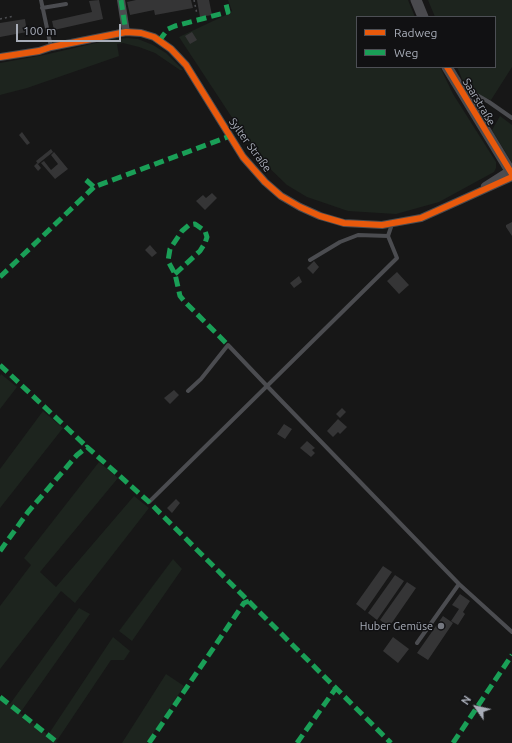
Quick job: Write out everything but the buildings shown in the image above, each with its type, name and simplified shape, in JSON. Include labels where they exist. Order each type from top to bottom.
[{"type":"main road","points":[[416,0],[423,16]]},
{"type":"main road","name":"Saarstraße","points":[[448,68],[458,88],[511,174]]},
{"type":"street","points":[[120,0],[126,32]]},
{"type":"street","name":"Sylter Straße","points":[[0,58],[126,32],[135,33],[146,38],[159,41],[171,48],[186,65],[251,167],[281,196],[310,212],[344,223],[362,225],[392,224],[421,218],[467,197],[511,174]]},
{"type":"lane","points":[[41,0],[51,47]]},
{"type":"lane","points":[[42,8],[66,4]]},
{"type":"lane","points":[[458,88],[464,87],[512,118]]},
{"type":"lane","points":[[149,502],[397,258],[388,236],[392,224]]},
{"type":"lane","points":[[310,260],[340,242],[358,235],[388,236]]},
{"type":"lane","points":[[188,391],[201,379],[228,345],[458,584],[512,632]]},
{"type":"lane","points":[[417,643],[458,584]]},
{"type":"path","points":[[194,0],[197,14]]},
{"type":"path","points":[[0,19],[14,16]]},
{"type":"shaded area","points":[[228,0],[408,0],[415,16],[356,16],[356,68],[440,68],[453,94],[496,162],[494,172],[439,202],[396,214],[348,211],[307,197],[287,185],[258,157],[179,37],[232,11]]},
{"type":"shaded area","points":[[428,0],[512,0],[512,67],[491,100],[467,91],[457,68],[496,68],[496,16],[435,16]]},
{"type":"shaded area","points":[[127,38],[138,39],[153,45],[166,53],[183,70],[180,70],[155,53],[123,43],[117,44],[119,56],[27,88],[0,95],[0,63],[44,55],[109,40]]},
{"type":"shaded area","points":[[500,116],[512,125],[512,163],[492,130]]},
{"type":"shaded area","points":[[1,374],[17,387],[0,409],[0,376]]},
{"type":"shaded area","points":[[43,411],[63,428],[0,508],[0,469]]},
{"type":"shaded area","points":[[99,462],[118,478],[40,572],[56,587],[134,496],[149,508],[75,603],[61,591],[0,669],[0,606],[31,565],[24,558]]},
{"type":"shaded area","points":[[173,559],[182,569],[132,641],[119,631]]},
{"type":"shaded area","points":[[79,608],[90,614],[20,713],[48,735],[113,637],[130,651],[124,660],[111,660],[56,742],[58,743],[0,743],[0,697],[10,704]]},
{"type":"shaded area","points":[[166,674],[184,686],[147,743],[122,743]]},
{"type":"marked path","points":[[121,0],[126,32]]},
{"type":"marked path","points":[[159,41],[168,29],[175,26],[228,12],[225,0]]},
{"type":"marked path","points":[[86,180],[94,187],[230,136]]},
{"type":"marked path","points":[[0,277],[94,187]]},
{"type":"marked path","points":[[175,274],[200,251],[205,243],[207,237],[205,231],[195,224],[189,225],[182,231],[170,249],[168,261],[175,274],[180,296],[228,345]]},
{"type":"marked path","points":[[0,365],[87,447]]},
{"type":"marked path","points":[[0,551],[28,512],[77,455],[87,447],[149,502],[391,743]]},
{"type":"marked path","points":[[149,743],[244,603],[249,601]]},
{"type":"marked path","points":[[453,743],[512,655]]},
{"type":"marked path","points":[[297,743],[336,688]]},
{"type":"marked path","points":[[0,697],[58,743]]},
{"type":"cycle path","points":[[0,57],[39,51],[51,47],[126,32],[141,33],[154,37],[171,49],[186,65],[243,157],[265,182],[281,196],[300,207],[320,216],[344,223],[382,225],[421,218],[512,177]]},
{"type":"cycle path","points":[[448,68],[512,174]]},
{"type":"place","name":"Huber Gemüse","points":[[441,626]]}]
